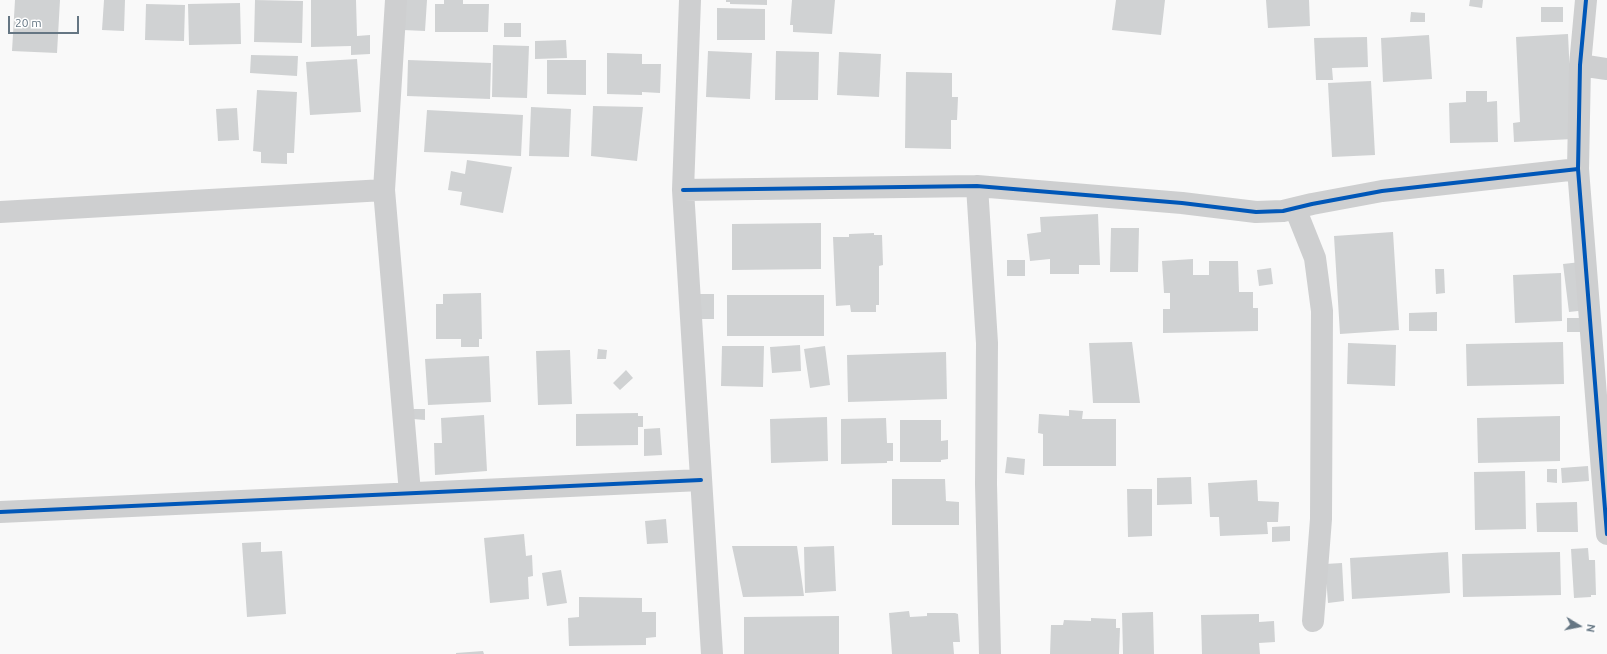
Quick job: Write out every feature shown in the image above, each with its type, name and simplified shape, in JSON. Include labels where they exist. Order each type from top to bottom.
[{"type":"street","points":[[396,0],[384,190],[410,493]]},
{"type":"street","points":[[690,0],[683,190],[712,654]]},
{"type":"street","points":[[1586,0],[1580,65],[1578,169],[1607,534]]},
{"type":"street","points":[[1580,65],[1607,69]]},
{"type":"street","points":[[683,190],[977,186],[1182,203],[1256,212],[1283,211],[1382,191],[1578,169]]},
{"type":"street","points":[[977,186],[987,343],[986,484],[990,654]]},
{"type":"street","points":[[0,212],[384,190]]},
{"type":"street","points":[[1295,208],[1315,258],[1322,311],[1321,519],[1313,621]]},
{"type":"street","points":[[0,512],[701,480]]},
{"type":"building","points":[[15,0],[60,0],[57,53],[12,51]]},
{"type":"building","points":[[104,0],[125,0],[124,31],[102,30]]},
{"type":"building","points":[[255,0],[303,1],[302,43],[254,42]]},
{"type":"building","points":[[311,0],[356,0],[357,36],[370,35],[370,54],[351,55],[351,46],[311,47]]},
{"type":"building","points":[[404,0],[427,0],[425,31],[403,30]]},
{"type":"building","points":[[444,0],[463,0],[463,4],[489,4],[488,32],[435,32],[435,4],[444,4]]},
{"type":"building","points":[[726,0],[767,0],[767,5],[730,4],[730,2],[726,2]]},
{"type":"building","points":[[792,0],[835,0],[832,34],[793,32],[793,25],[790,25]]},
{"type":"building","points":[[1116,0],[1165,0],[1161,35],[1112,30]]},
{"type":"building","points":[[1266,0],[1309,0],[1310,26],[1268,28]]},
{"type":"building","points":[[1470,0],[1483,0],[1482,8],[1469,6]]},
{"type":"building","points":[[240,3],[241,44],[189,45],[188,4]]},
{"type":"building","points":[[146,4],[185,5],[184,41],[145,40]]},
{"type":"building","points":[[1541,7],[1563,7],[1563,22],[1541,22]]},
{"type":"building","points":[[717,8],[765,9],[765,40],[717,40]]},
{"type":"building","points":[[1411,12],[1425,13],[1425,22],[1410,22]]},
{"type":"building","points":[[504,23],[521,23],[521,37],[504,37]]},
{"type":"building","points":[[1568,34],[1573,139],[1514,142],[1513,123],[1520,122],[1516,37]]},
{"type":"building","points":[[1429,35],[1432,79],[1383,82],[1381,38]]},
{"type":"building","points":[[1367,37],[1368,67],[1332,68],[1333,80],[1316,80],[1314,38]]},
{"type":"building","points":[[566,40],[567,58],[535,59],[535,41]]},
{"type":"building","points":[[493,45],[529,46],[527,98],[492,97]]},
{"type":"building","points":[[708,51],[752,53],[750,99],[706,97]]},
{"type":"building","points":[[776,51],[819,52],[818,100],[775,100]]},
{"type":"building","points":[[839,52],[881,54],[879,97],[837,95]]},
{"type":"building","points":[[607,53],[642,54],[642,64],[661,64],[660,93],[642,92],[642,95],[607,94]]},
{"type":"building","points":[[251,55],[298,56],[297,76],[250,73]]},
{"type":"building","points":[[357,59],[361,112],[310,115],[306,62]]},
{"type":"building","points":[[408,60],[491,63],[490,99],[407,96]]},
{"type":"building","points":[[547,60],[586,60],[586,95],[547,94]]},
{"type":"building","points":[[906,72],[952,73],[952,97],[958,97],[957,120],[951,120],[951,149],[905,148]]},
{"type":"building","points":[[1371,81],[1375,155],[1332,157],[1328,83]]},
{"type":"building","points":[[257,90],[297,92],[294,153],[287,153],[287,164],[261,163],[261,152],[253,151]]},
{"type":"building","points":[[1466,91],[1487,91],[1487,102],[1497,101],[1498,142],[1450,143],[1449,103],[1466,102]]},
{"type":"building","points":[[593,106],[643,107],[637,161],[591,156]]},
{"type":"building","points":[[531,107],[571,109],[569,157],[529,156]]},
{"type":"building","points":[[237,108],[239,140],[218,141],[216,109]]},
{"type":"building","points":[[427,110],[523,115],[521,156],[424,152]]},
{"type":"building","points":[[467,160],[512,167],[503,213],[460,205],[462,192],[448,190],[451,171],[465,174]]},
{"type":"building","points":[[1098,214],[1100,265],[1079,265],[1079,274],[1050,274],[1050,259],[1030,261],[1027,234],[1041,232],[1040,217]]},
{"type":"building","points":[[821,223],[821,269],[732,270],[732,224]]},
{"type":"building","points":[[1111,228],[1139,228],[1138,272],[1110,272]]},
{"type":"building","points":[[1393,232],[1399,330],[1340,334],[1334,236]]},
{"type":"building","points":[[874,233],[874,235],[882,235],[883,265],[879,266],[879,305],[876,305],[876,312],[851,312],[850,305],[836,306],[833,237],[849,237],[849,234]]},
{"type":"building","points":[[1193,259],[1193,275],[1209,275],[1209,261],[1238,261],[1239,292],[1253,292],[1253,308],[1258,308],[1258,331],[1163,333],[1163,309],[1170,309],[1170,293],[1164,293],[1162,261]]},
{"type":"building","points":[[1007,260],[1025,260],[1025,276],[1007,276]]},
{"type":"building","points":[[1581,262],[1587,310],[1569,312],[1563,264]]},
{"type":"building","points":[[1271,268],[1273,284],[1259,286],[1257,270]]},
{"type":"building","points":[[1435,269],[1444,269],[1445,293],[1436,294]]},
{"type":"building","points":[[1561,273],[1562,321],[1515,323],[1513,275]]},
{"type":"building","points":[[481,293],[482,339],[479,339],[479,347],[461,347],[461,339],[436,339],[436,304],[443,304],[443,294]]},
{"type":"building","points":[[696,294],[714,294],[714,319],[695,319]]},
{"type":"building","points":[[727,295],[824,295],[824,336],[727,336]]},
{"type":"building","points":[[1437,312],[1437,331],[1409,331],[1409,313]]},
{"type":"building","points":[[1567,318],[1584,318],[1584,332],[1567,332]]},
{"type":"building","points":[[1132,342],[1140,403],[1093,403],[1089,343]]},
{"type":"building","points":[[1563,342],[1564,384],[1467,386],[1466,344]]},
{"type":"building","points":[[1348,343],[1396,345],[1395,386],[1347,384]]},
{"type":"building","points":[[800,345],[801,371],[772,373],[770,347]]},
{"type":"building","points":[[722,346],[764,346],[763,387],[721,386]]},
{"type":"building","points":[[825,346],[830,385],[810,388],[804,349]]},
{"type":"building","points":[[598,349],[607,350],[606,359],[597,359]]},
{"type":"building","points":[[570,350],[572,404],[538,405],[536,351]]},
{"type":"building","points":[[946,352],[947,399],[848,402],[847,355]]},
{"type":"building","points":[[489,356],[491,402],[428,405],[425,359]]},
{"type":"building","points":[[626,370],[633,378],[620,390],[613,383]]},
{"type":"building","points":[[413,409],[425,409],[425,420],[413,419]]},
{"type":"building","points":[[1069,410],[1083,411],[1082,419],[1116,419],[1116,466],[1043,466],[1043,434],[1038,433],[1039,414],[1069,416]]},
{"type":"building","points":[[638,413],[638,416],[643,416],[643,427],[638,427],[638,445],[576,446],[576,414]]},
{"type":"building","points":[[484,415],[487,471],[435,475],[434,443],[442,443],[441,418]]},
{"type":"building","points":[[1560,416],[1560,461],[1478,463],[1477,418]]},
{"type":"building","points":[[827,417],[828,461],[771,463],[770,419]]},
{"type":"building","points":[[886,418],[887,443],[893,443],[893,461],[887,461],[887,463],[841,464],[841,419]]},
{"type":"building","points":[[900,420],[941,420],[941,441],[948,440],[948,459],[941,460],[941,462],[900,462]]},
{"type":"building","points":[[660,428],[662,455],[644,456],[644,429]]},
{"type":"building","points":[[1007,457],[1025,459],[1024,475],[1005,473]]},
{"type":"building","points":[[1588,466],[1589,481],[1562,483],[1561,468]]},
{"type":"building","points":[[1547,469],[1557,469],[1557,483],[1547,482]]},
{"type":"building","points":[[1525,471],[1526,529],[1475,530],[1474,472]]},
{"type":"building","points":[[1191,477],[1192,504],[1157,505],[1157,478]]},
{"type":"building","points":[[892,479],[945,479],[946,501],[959,502],[959,525],[892,525]]},
{"type":"building","points":[[1257,480],[1258,501],[1279,502],[1278,522],[1267,522],[1268,534],[1220,536],[1219,517],[1210,517],[1208,483]]},
{"type":"building","points":[[1127,489],[1152,489],[1152,536],[1128,537]]},
{"type":"building","points":[[1577,502],[1578,532],[1537,532],[1536,503]]},
{"type":"building","points":[[666,519],[668,543],[647,544],[645,521]]},
{"type":"building","points":[[1290,526],[1290,541],[1272,542],[1272,527]]},
{"type":"building","points":[[524,534],[526,556],[532,555],[533,576],[528,577],[529,599],[490,603],[484,538]]},
{"type":"building","points":[[261,542],[261,552],[282,551],[286,614],[247,617],[242,543]]},
{"type":"building","points":[[732,546],[797,546],[804,596],[743,597]]},
{"type":"building","points":[[834,546],[836,591],[805,593],[804,547]]},
{"type":"building","points":[[1588,548],[1589,560],[1595,560],[1596,595],[1591,595],[1591,597],[1574,598],[1571,549]]},
{"type":"building","points":[[1448,552],[1450,593],[1352,599],[1350,558]]},
{"type":"building","points":[[1560,552],[1561,595],[1463,597],[1462,554]]},
{"type":"building","points":[[1342,563],[1344,601],[1328,603],[1325,564]]},
{"type":"building","points":[[561,570],[567,603],[547,606],[542,573]]},
{"type":"building","points":[[579,597],[642,598],[642,612],[656,612],[656,637],[646,638],[646,645],[569,646],[568,618],[579,617]]},
{"type":"building","points":[[909,611],[910,617],[927,616],[927,613],[958,614],[960,642],[953,642],[954,654],[892,654],[889,613]]},
{"type":"building","points":[[1153,612],[1154,654],[1123,654],[1122,613]]},
{"type":"building","points":[[1259,614],[1259,622],[1274,621],[1275,642],[1259,643],[1260,654],[1202,654],[1201,615]]},
{"type":"building","points":[[839,616],[839,654],[744,654],[744,617]]},
{"type":"building","points":[[1091,618],[1116,619],[1116,628],[1120,628],[1119,654],[1050,654],[1051,625],[1063,625],[1064,620],[1091,621]]},
{"type":"building","points":[[483,651],[484,654],[456,654],[456,653]]},
{"type":"cycle path","points":[[1586,0],[1580,65],[1578,169],[1607,534]]},
{"type":"cycle path","points":[[683,190],[977,186],[1182,203],[1256,212],[1283,211],[1382,191],[1578,169]]},
{"type":"cycle path","points":[[0,512],[701,480]]}]
